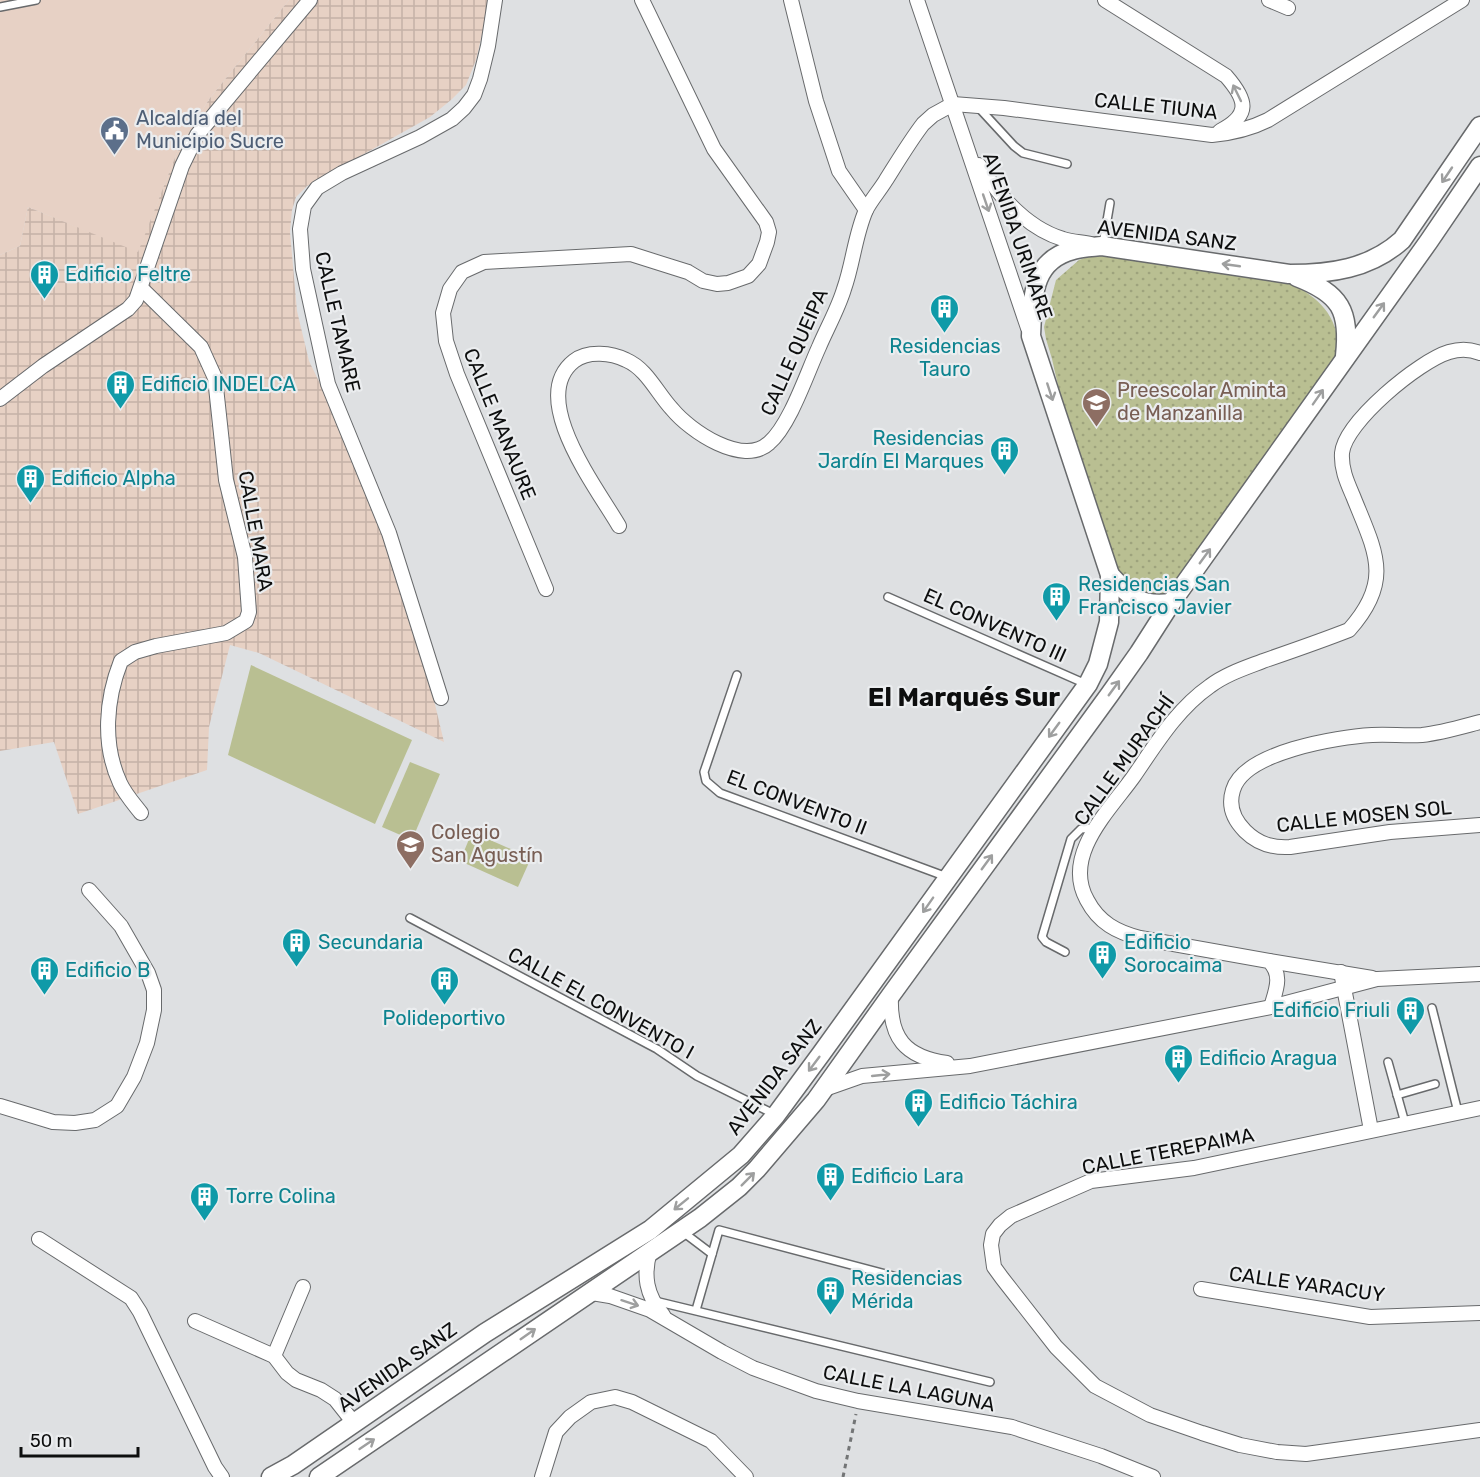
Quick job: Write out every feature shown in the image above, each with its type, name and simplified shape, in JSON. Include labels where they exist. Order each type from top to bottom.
[{"type":"street","points":[[0,399],[43,366],[128,309],[136,300],[182,166],[197,135],[310,0]]},
{"type":"street","name":"CALLE TAMARE","points":[[441,698],[389,533],[328,384],[303,268],[300,229],[304,206],[317,188],[342,173],[420,137],[453,119],[464,108],[474,95],[480,79],[490,37],[495,0]]},
{"type":"street","name":"CALLE MANAURE","points":[[546,589],[449,352],[443,313],[450,289],[462,272],[484,262],[631,254],[688,272],[703,281],[717,284],[728,283],[748,276],[759,264],[769,232],[766,222],[714,149],[642,0]]},
{"type":"street","points":[[791,0],[816,101],[838,171],[866,210]]},
{"type":"street","name":"AVENIDA URIMARE","points":[[917,0],[1031,336]]},
{"type":"street","points":[[1105,0],[1226,76],[1237,89],[1242,105],[1240,115],[1235,123],[1212,135]]},
{"type":"street","points":[[1269,0],[1288,8]]},
{"type":"street","name":"CALLE TIUNA","points":[[953,104],[1212,135],[1250,129],[1462,0]]},
{"type":"street","name":"CALLE QUEIPA","points":[[619,526],[565,434],[558,399],[558,386],[564,371],[573,361],[584,356],[608,355],[627,360],[641,369],[673,411],[702,434],[731,450],[755,452],[767,445],[777,435],[790,411],[844,290],[866,210],[923,124],[933,115],[953,104]]},
{"type":"street","name":"AVENIDA SANZ","points":[[271,1477],[293,1465],[485,1333],[650,1230],[741,1155],[776,1115],[1088,684],[1098,664],[1109,622],[1110,575],[1031,336],[1036,283],[1042,269],[1058,257],[1073,250],[1102,246],[1289,274],[1318,274],[1348,270],[1392,250],[1402,240],[1480,126]]},
{"type":"street","name":"AVENIDA URIMARE","points":[[968,148],[1003,197],[1029,221],[1062,239],[1102,246]]},
{"type":"street","points":[[319,1477],[572,1304],[592,1293],[681,1230],[739,1187],[774,1150],[825,1089],[891,994],[1139,653],[1171,603],[1480,166]]},
{"type":"street","name":"AVENIDA SANZ","points":[[1289,274],[1330,295],[1343,312],[1348,331],[1345,358]]},
{"type":"street","name":"CALLE MARA","points":[[141,288],[201,347],[215,378],[226,480],[244,557],[249,612],[246,621],[226,633],[156,646],[135,652],[120,661],[111,690],[107,732],[119,782],[141,813]]},
{"type":"street","name":"CALLE MURACHÍ","points":[[1377,979],[1140,938],[1120,932],[1104,923],[1092,910],[1083,893],[1080,862],[1095,828],[1164,733],[1196,696],[1229,674],[1349,630],[1360,617],[1370,602],[1376,585],[1377,567],[1374,548],[1342,469],[1342,450],[1348,434],[1383,397],[1427,362],[1448,352],[1460,350],[1480,353]]},
{"type":"street","name":"AVENIDA SANZ","points":[[1110,575],[1134,599],[1155,605],[1171,603]]},
{"type":"street","name":"CALLE MOSEN SOL","points":[[1480,722],[1421,735],[1369,735],[1350,738],[1278,754],[1245,770],[1235,783],[1231,797],[1232,813],[1239,826],[1250,837],[1273,848],[1437,827],[1480,825]]},
{"type":"street","points":[[0,1106],[53,1122],[75,1123],[95,1120],[117,1106],[134,1077],[147,1043],[154,1010],[154,990],[148,973],[121,926],[89,890]]},
{"type":"street","points":[[1269,961],[1277,969],[1278,979],[1271,1007]]},
{"type":"street","points":[[1341,972],[1371,1130]]},
{"type":"street","points":[[825,1089],[862,1076],[970,1066],[1271,1007],[1377,979],[1480,974]]},
{"type":"street","points":[[891,994],[892,1020],[896,1031],[908,1048],[926,1060],[970,1066]]},
{"type":"street","name":"CALLE TEREPAIMA","points":[[1480,1108],[1194,1168],[1091,1181],[1011,1216],[993,1234],[991,1245],[994,1267],[1056,1347],[1095,1386],[1150,1415],[1240,1445],[1306,1454],[1480,1430]]},
{"type":"street","points":[[39,1239],[131,1298],[222,1477]]},
{"type":"street","name":"CALLE LA LAGUNA","points":[[650,1251],[646,1275],[647,1287],[653,1301],[666,1319]]},
{"type":"street","points":[[274,1356],[303,1287]]},
{"type":"street","name":"CALLE YARACUY","points":[[1201,1288],[1370,1317],[1480,1313]]},
{"type":"street","name":"CALLE LA LAGUNA","points":[[592,1293],[630,1302],[650,1310],[722,1352],[763,1372],[816,1391],[858,1401],[1012,1427],[1101,1456],[1152,1477]]},
{"type":"street","points":[[195,1321],[274,1356],[287,1373],[296,1380],[321,1390],[335,1399],[354,1423]]},
{"type":"street","points":[[542,1477],[556,1432],[570,1417],[591,1402],[615,1397],[632,1402],[711,1441],[746,1477]]},
{"type":"lane","points":[[0,7],[36,0]]},
{"type":"lane","points":[[977,106],[1014,147],[1023,153],[1067,164]]},
{"type":"lane","points":[[1102,246],[1110,203]]},
{"type":"lane","name":"EL CONVENTO III","points":[[888,597],[1088,684]]},
{"type":"lane","name":"EL CONVENTO II","points":[[737,675],[704,772],[706,781],[720,793],[948,877]]},
{"type":"lane","points":[[1065,952],[1046,942],[1042,937],[1071,839],[1081,829],[1095,828]]},
{"type":"lane","name":"CALLE EL CONVENTO I","points":[[410,918],[657,1049],[697,1076],[776,1115]]},
{"type":"lane","points":[[1432,1008],[1458,1112]]},
{"type":"lane","points":[[1388,1062],[1405,1123]]},
{"type":"lane","points":[[1397,1095],[1435,1084]]},
{"type":"lane","points":[[681,1230],[712,1254]]},
{"type":"lane","points":[[696,1310],[718,1231],[722,1230],[912,1281]]},
{"type":"lane","points":[[653,1301],[990,1382]]},
{"type":"path","points":[[843,1477],[858,1401]]},
{"type":"shaded area","points":[[0,0],[289,0],[210,98],[197,118],[178,150],[138,253],[28,207],[20,246],[0,255]]},
{"type":"shaded area","points":[[289,0],[490,0],[476,60],[466,85],[430,117],[307,186],[296,197],[290,232],[297,311],[309,361],[359,463],[421,646],[444,742],[259,653],[230,645],[209,727],[207,770],[78,814],[54,742],[0,751],[0,255],[20,246],[28,207],[138,252],[178,150],[197,118],[210,98]]},
{"type":"green space","points":[[1096,254],[1288,281],[1325,309],[1335,327],[1338,339],[1340,352],[1181,576],[1168,598],[1156,604],[1120,580],[1070,438],[1046,339],[1044,327],[1056,280],[1079,260]]},
{"type":"green space","points":[[251,665],[412,740],[375,824],[228,755]]},
{"type":"green space","points":[[410,762],[440,774],[412,840],[382,827]]},
{"type":"green space","points":[[472,832],[531,858],[518,887],[460,861]]},
{"type":"place","name":"Alcaldía del Municipio Sucre","points":[[115,156]]},
{"type":"place","name":"Edificio Feltre","points":[[44,300]]},
{"type":"place","name":"Residencias Tauro","points":[[945,334]]},
{"type":"place","name":"Edificio INDELCA","points":[[120,410]]},
{"type":"place","name":"Preescolar Aminta de Manzanilla","points":[[1096,428]]},
{"type":"place","name":"Residencias Jardín El Marques","points":[[1005,476]]},
{"type":"place","name":"Edificio Alpha","points":[[30,504]]},
{"type":"place","name":"Residencias San Francisco Javier","points":[[1057,622]]},
{"type":"place","name":"Colegio San Agustín","points":[[410,870]]},
{"type":"place","name":"Secundaria","points":[[297,968]]},
{"type":"place","name":"Edificio Sorocaima","points":[[1103,980]]},
{"type":"place","name":"Edificio B","points":[[44,996]]},
{"type":"place","name":"Polideportivo","points":[[444,1006]]},
{"type":"place","name":"Edificio Friuli","points":[[1411,1036]]},
{"type":"place","name":"Edificio Aragua","points":[[1178,1084]]},
{"type":"place","name":"Edificio Táchira","points":[[918,1128]]},
{"type":"place","name":"Edificio Lara","points":[[830,1202]]},
{"type":"place","name":"Torre Colina","points":[[205,1222]]},
{"type":"place","name":"Residencias Mérida","points":[[830,1316]]},
{"type":"district","name":"El Marqués Sur","points":[[964,697]]}]
